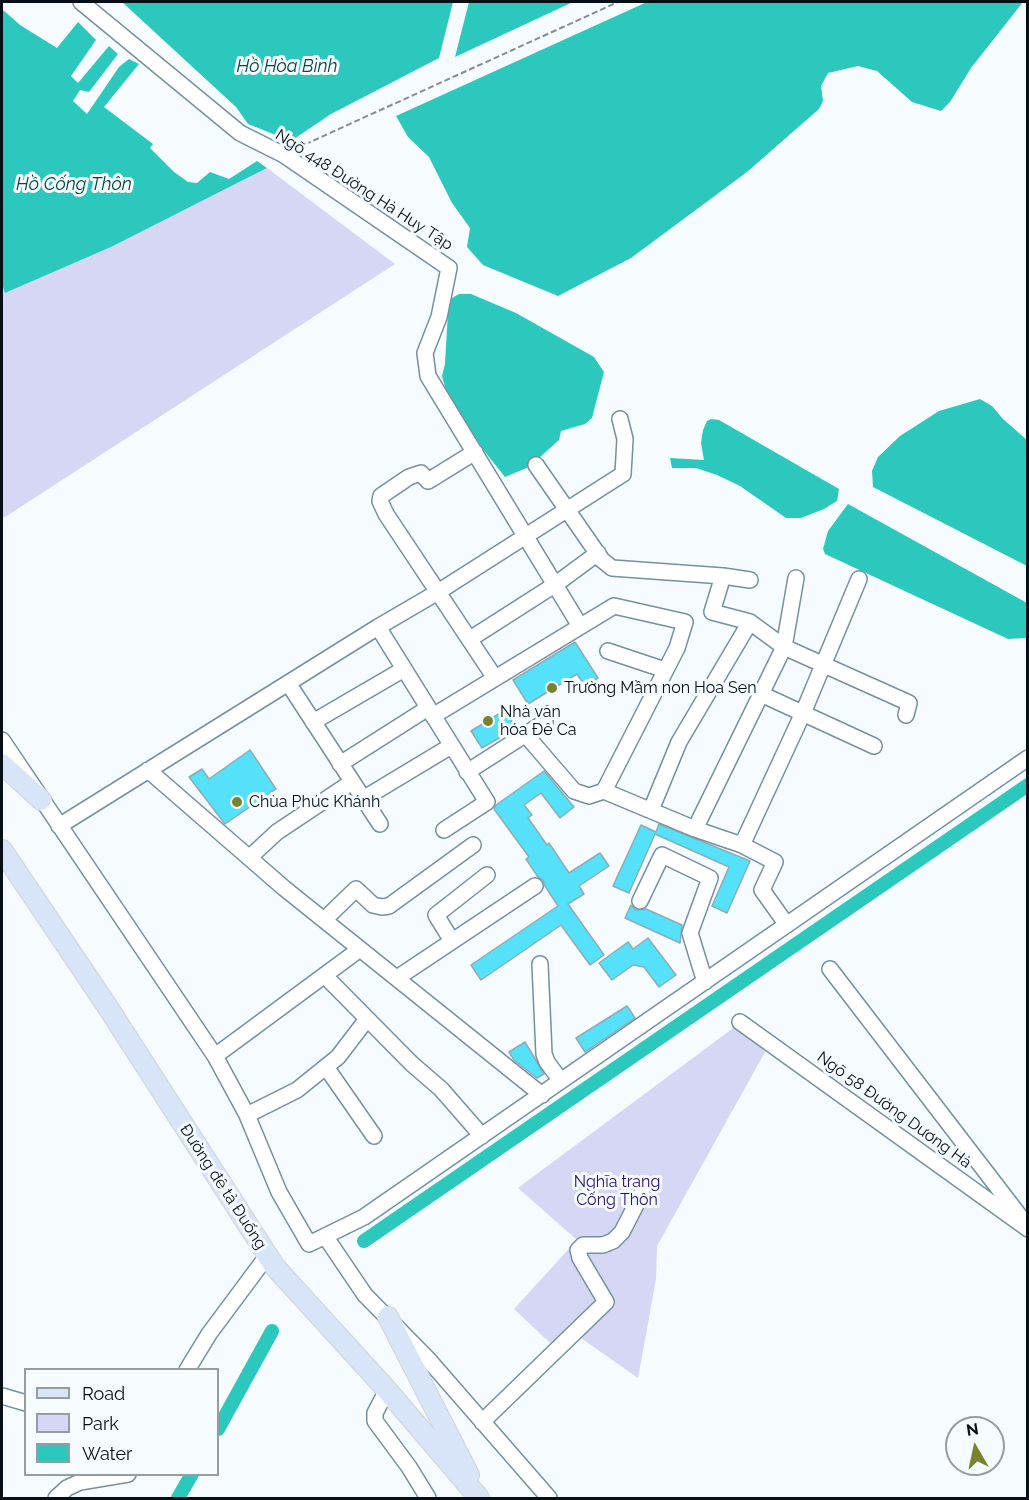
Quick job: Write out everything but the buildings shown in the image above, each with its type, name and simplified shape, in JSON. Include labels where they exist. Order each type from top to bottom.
[{"type":"main road","points":[[2,764],[41,800]]},
{"type":"main road","name":"Đường đê tả Đuống","points":[[2,850],[107,1006],[275,1267],[387,1390],[480,1498]]},
{"type":"main road","points":[[388,1317],[480,1498]]},
{"type":"street","name":"Ngõ 448 Đường Hà Huy Tập","points":[[81,2],[240,133],[284,155],[449,268],[438,317],[425,353],[428,376],[580,626]]},
{"type":"street","points":[[59,826],[438,592],[623,474],[625,439],[620,419]]},
{"type":"street","points":[[475,452],[428,481],[421,473],[409,477],[381,496],[380,501],[386,514],[495,678]]},
{"type":"street","points":[[536,465],[598,553],[612,568],[750,580]]},
{"type":"street","points":[[470,639],[556,584],[598,553]]},
{"type":"street","points":[[723,576],[712,612],[750,622],[784,647],[909,702],[906,715]]},
{"type":"street","points":[[695,829],[784,647],[796,578]]},
{"type":"street","points":[[742,845],[803,713],[859,579]]},
{"type":"street","points":[[340,764],[430,712],[495,678],[614,606],[685,622],[677,648],[604,791]]},
{"type":"street","points":[[651,810],[679,742],[750,622]]},
{"type":"street","points":[[378,627],[487,802],[444,830]]},
{"type":"street","points":[[608,651],[665,670]]},
{"type":"street","points":[[313,722],[404,669]]},
{"type":"street","points":[[288,683],[380,824]]},
{"type":"street","points":[[761,694],[874,746]]},
{"type":"street","points":[[467,772],[545,722]]},
{"type":"street","points":[[525,734],[574,791],[589,796],[604,791],[695,829],[742,845],[775,862],[762,890],[787,925]]},
{"type":"street","points":[[2,740],[215,1056],[247,1115],[279,1192],[309,1244],[364,1217],[1028,758]]},
{"type":"street","points":[[363,799],[451,746]]},
{"type":"street","points":[[148,771],[324,920],[542,1095]]},
{"type":"street","points":[[249,858],[277,832],[352,782]]},
{"type":"street","points":[[324,920],[356,889],[373,905],[389,906],[473,845]]},
{"type":"street","points":[[640,901],[662,855],[710,878],[690,933],[705,982]]},
{"type":"street","points":[[452,941],[436,915],[487,875]]},
{"type":"street","points":[[397,978],[535,886]]},
{"type":"street","points":[[215,1056],[360,949]]},
{"type":"street","points":[[540,964],[544,1054],[561,1081]]},
{"type":"street","points":[[830,969],[1028,1227]]},
{"type":"street","points":[[325,976],[412,1064],[441,1089],[482,1136]]},
{"type":"street","points":[[247,1115],[297,1090],[338,1057],[367,1019]]},
{"type":"street","name":"Ngõ 58 Đường Dương Hà","points":[[740,1022],[1028,1227]]},
{"type":"street","points":[[326,1066],[375,1136]]},
{"type":"street","points":[[482,1422],[606,1302],[580,1258],[578,1250],[583,1245],[603,1245],[613,1241],[622,1232],[642,1193]]},
{"type":"street","points":[[325,1236],[371,1302],[427,1358],[549,1498]]},
{"type":"street","points":[[188,1368],[214,1326],[267,1256]]},
{"type":"street","points":[[387,1390],[375,1413],[375,1421],[409,1467],[428,1498]]},
{"type":"street","points":[[2,1396],[24,1402]]},
{"type":"street","points":[[56,1498],[67,1488],[80,1482],[117,1476]]},
{"type":"path","points":[[284,155],[618,2]]},
{"type":"green space","points":[[267,168],[395,264],[2,519],[2,284],[5,293],[111,247]]},
{"type":"green space","name":"Nghĩa trang Cống Thôn","points":[[740,1023],[765,1052],[657,1246],[656,1279],[638,1378],[581,1338],[563,1355],[514,1309],[577,1240],[518,1188]]},
{"type":"water","name":"Hồ Hòa Bình","points":[[122,2],[453,2],[439,58],[331,114],[291,141],[248,124],[236,107]]},
{"type":"water","points":[[469,2],[573,2],[455,57]]},
{"type":"water","points":[[647,2],[1023,2],[971,68],[950,102],[941,111],[912,102],[877,71],[858,66],[828,73],[821,86],[823,101],[819,109],[747,172],[631,258],[558,296],[483,265],[467,247],[470,228],[452,203],[429,157],[408,137],[396,116]]},
{"type":"water","name":"Hồ Cống Thôn","points":[[2,9],[20,25],[57,48],[78,22],[96,40],[71,76],[78,83],[109,46],[118,54],[89,92],[80,90],[73,101],[87,114],[119,67],[129,59],[139,64],[104,107],[153,144],[150,148],[174,172],[188,182],[197,183],[210,172],[229,179],[257,161],[267,168],[111,247],[5,293],[2,284]]},
{"type":"water","points":[[459,294],[471,294],[516,313],[594,357],[604,372],[592,418],[585,424],[561,431],[559,440],[529,467],[505,477],[485,452],[447,394],[442,376],[445,364],[448,312],[452,298]]},
{"type":"water","points":[[980,399],[992,406],[1027,440],[1027,566],[873,487],[872,471],[878,457],[900,436],[939,411]]},
{"type":"water","points":[[719,420],[839,489],[837,501],[801,518],[786,518],[740,486],[717,475],[696,468],[672,468],[670,458],[704,460],[701,443],[703,430],[707,421]]},
{"type":"water","points":[[848,504],[1027,603],[1027,638],[1008,639],[825,554],[823,549],[828,531]]},
{"type":"waterway","points":[[364,1241],[1028,785]]},
{"type":"waterway","points":[[219,1427],[272,1331]]},
{"type":"waterway","points":[[178,1498],[191,1476]]},
{"type":"place","name":"Trường Mầm non Hoa Sen","points":[[552,688]]},
{"type":"place","name":"Nhà văn hóa Đê Ca","points":[[488,721]]},
{"type":"place","name":"Chùa Phúc Khánh","points":[[237,802]]}]
